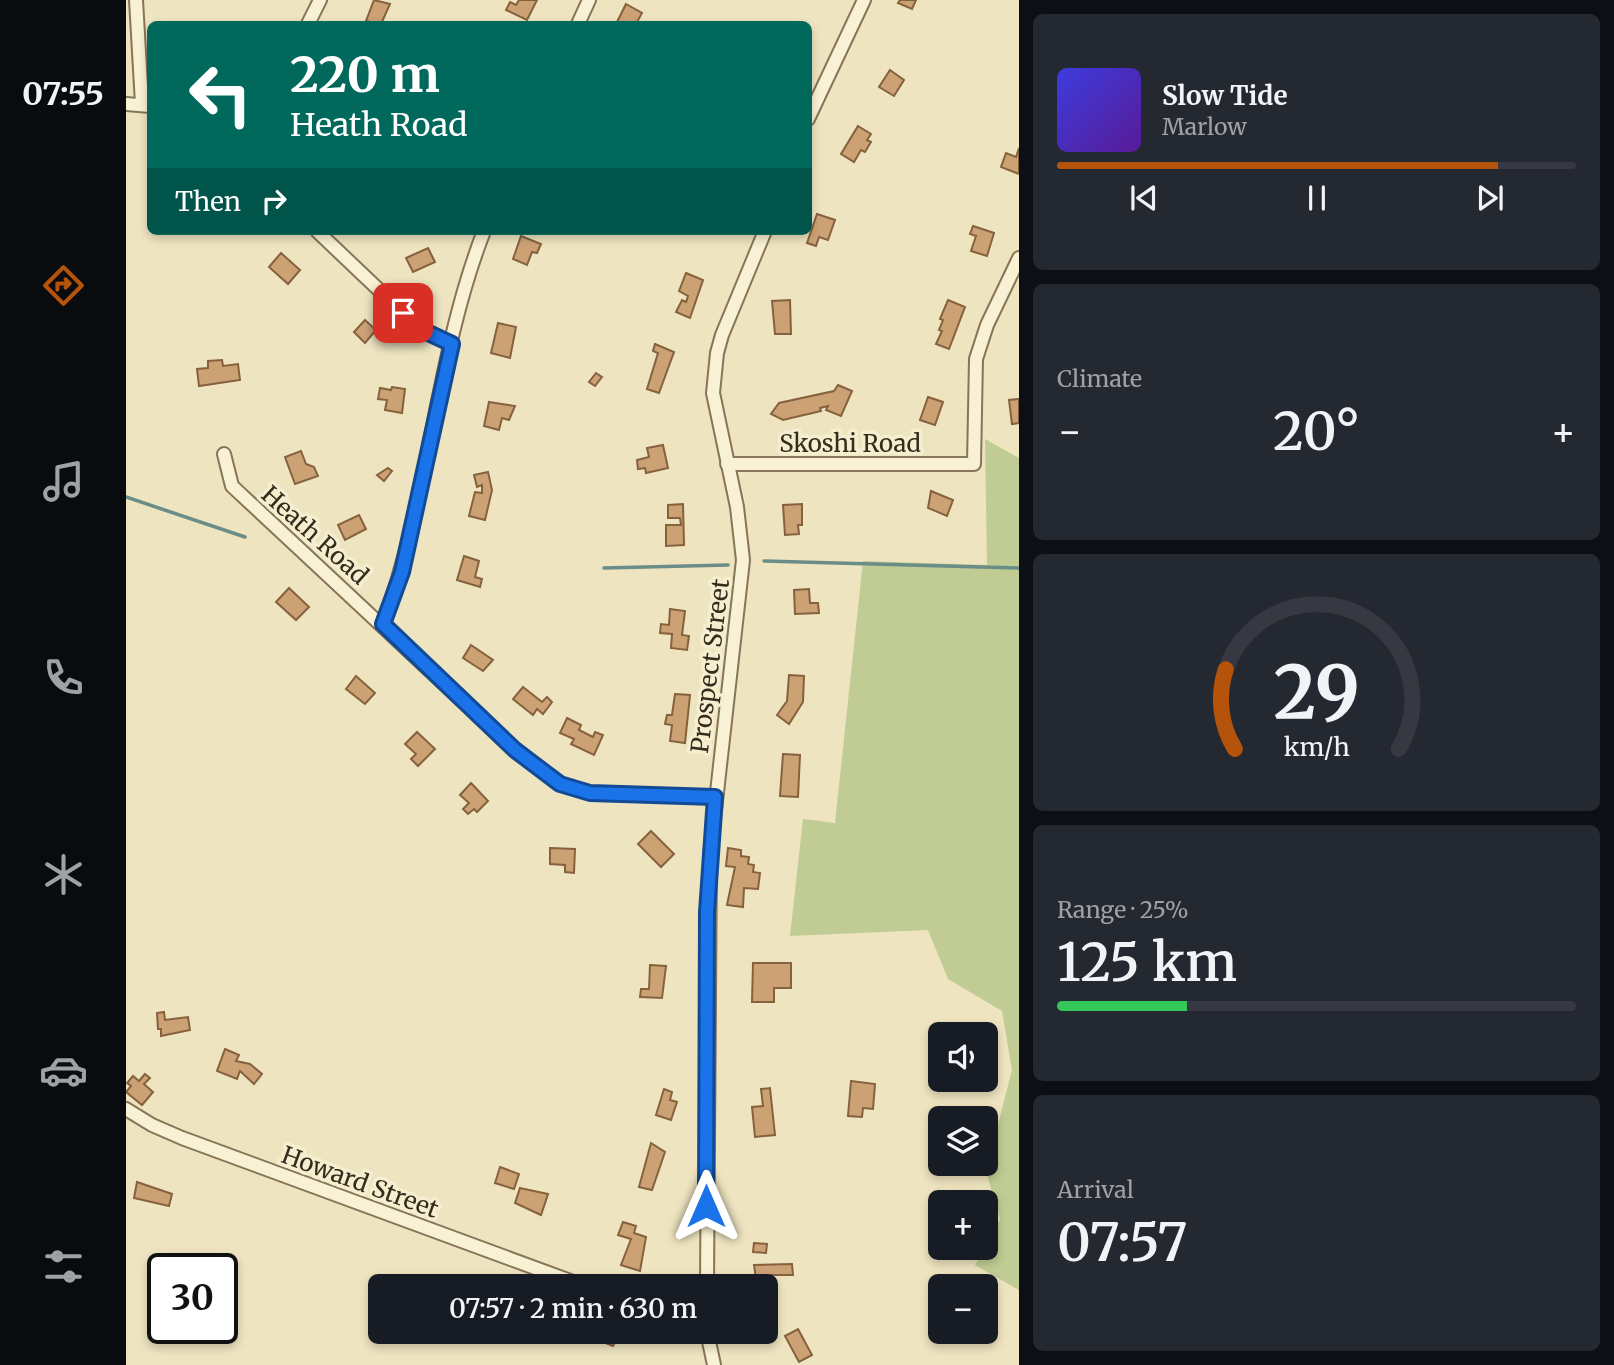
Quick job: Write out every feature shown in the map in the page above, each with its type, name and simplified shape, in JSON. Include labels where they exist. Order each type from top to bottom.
[{"type":"street","points":[[126,104],[146,105],[136,0]]},
{"type":"street","points":[[310,21],[320,0]]},
{"type":"street","points":[[579,21],[589,0]]},
{"type":"street","points":[[812,110],[864,0]]},
{"type":"street","points":[[321,235],[420,329],[452,344]]},
{"type":"street","points":[[383,624],[402,572],[452,344],[483,235]]},
{"type":"street","name":"Prospect Street","points":[[706,1274],[707,912],[715,797],[743,560],[737,507],[713,393],[717,353],[731,310],[763,235]]},
{"type":"street","name":"Skoshi Road","points":[[727,464],[974,464],[976,359],[987,325],[1019,258]]},
{"type":"street","name":"Heath Road","points":[[224,454],[232,486],[515,750],[560,784],[590,793],[715,797]]},
{"type":"street","name":"Howard Street","points":[[126,1109],[152,1125],[190,1141],[551,1274]]},
{"type":"street","points":[[710,1344],[714,1365]]},
{"type":"green space","points":[[985,439],[1019,458],[1019,1290],[998,1278],[998,1274],[991,1274],[975,1265],[978,1260],[998,1260],[998,1190],[992,1190],[987,1176],[998,1176],[998,1124],[1012,1070],[1002,1011],[948,979],[928,930],[790,936],[803,819],[835,823],[863,561],[987,565]]},
{"type":"building","points":[[374,0],[390,4],[382,21],[366,21]]},
{"type":"building","points":[[519,0],[537,0],[527,20],[506,10],[510,2],[516,5]]},
{"type":"building","points":[[900,0],[916,0],[912,9],[898,3]]},
{"type":"building","points":[[626,4],[642,13],[638,21],[618,21]]},
{"type":"building","points":[[890,70],[904,80],[894,96],[879,87]]},
{"type":"building","points":[[858,126],[871,134],[867,140],[871,142],[865,152],[861,150],[854,162],[841,154]]},
{"type":"building","points":[[1019,148],[1019,174],[1001,167],[1006,153],[1016,157]]},
{"type":"building","points":[[817,214],[835,220],[828,240],[819,237],[816,246],[807,243],[812,235]]},
{"type":"building","points":[[973,226],[994,233],[987,256],[971,251],[976,236],[970,234]]},
{"type":"building","points":[[521,236],[541,244],[537,253],[532,252],[527,265],[513,259]]},
{"type":"building","points":[[428,248],[435,262],[413,272],[406,258]]},
{"type":"building","points":[[281,253],[300,270],[288,284],[269,267]]},
{"type":"building","points":[[686,273],[703,280],[690,318],[676,312],[682,300],[686,302],[688,296],[679,291]]},
{"type":"building","points":[[790,300],[791,334],[775,334],[772,301]]},
{"type":"building","points":[[948,300],[965,307],[949,349],[936,344],[942,331],[939,330],[943,320],[940,319]]},
{"type":"building","points":[[365,320],[376,330],[365,343],[354,332]]},
{"type":"building","points":[[498,323],[516,327],[510,358],[491,353]]},
{"type":"building","points":[[655,344],[674,352],[659,393],[647,389],[658,353],[653,351]]},
{"type":"building","points":[[222,360],[223,366],[238,364],[240,380],[199,386],[197,369],[208,368],[208,361]]},
{"type":"building","points":[[596,373],[602,377],[595,386],[589,382]]},
{"type":"building","points":[[838,385],[852,391],[841,416],[826,410],[828,406],[820,408],[821,411],[783,420],[771,414],[779,403],[834,391]]},
{"type":"building","points":[[392,387],[405,389],[402,413],[385,410],[387,400],[378,399],[380,388],[391,390]]},
{"type":"building","points":[[928,397],[943,402],[935,425],[920,420]]},
{"type":"building","points":[[1019,399],[1019,423],[1012,424],[1009,400]]},
{"type":"building","points":[[489,402],[515,406],[509,420],[502,418],[499,430],[484,426]]},
{"type":"building","points":[[663,445],[668,468],[646,473],[645,468],[638,469],[637,460],[649,457],[647,448]]},
{"type":"building","points":[[301,451],[306,464],[314,467],[318,476],[295,484],[285,457]]},
{"type":"building","points":[[388,468],[392,471],[384,481],[377,475]]},
{"type":"building","points":[[488,472],[492,490],[485,520],[469,516],[475,492],[482,493],[482,485],[477,487],[474,475]]},
{"type":"building","points":[[931,491],[953,500],[947,516],[928,508]]},
{"type":"building","points":[[683,504],[684,545],[666,546],[666,525],[681,525],[680,518],[668,518],[668,505]]},
{"type":"building","points":[[802,504],[799,534],[785,535],[783,505]]},
{"type":"building","points":[[359,515],[366,529],[345,540],[338,525]]},
{"type":"building","points":[[464,556],[479,561],[475,577],[482,579],[480,587],[457,580]]},
{"type":"building","points":[[289,588],[309,607],[296,620],[276,602]]},
{"type":"building","points":[[809,589],[810,603],[818,603],[819,613],[795,614],[794,590]]},
{"type":"building","points":[[670,609],[685,611],[682,635],[689,636],[687,650],[671,648],[672,634],[660,633],[661,624],[669,625]]},
{"type":"building","points":[[471,645],[493,660],[483,671],[463,658]]},
{"type":"building","points":[[789,675],[804,676],[803,702],[789,724],[777,715],[787,701]]},
{"type":"building","points":[[356,676],[375,693],[365,704],[346,689]]},
{"type":"building","points":[[523,687],[542,702],[547,697],[552,702],[543,714],[537,709],[533,715],[513,699]]},
{"type":"building","points":[[675,694],[690,695],[685,743],[670,741],[672,725],[665,724],[667,715],[672,715]]},
{"type":"building","points":[[567,718],[581,725],[579,730],[593,737],[595,732],[603,735],[594,755],[571,744],[574,739],[560,733]]},
{"type":"building","points":[[417,732],[435,749],[418,766],[411,759],[416,754],[405,744]]},
{"type":"building","points":[[783,754],[800,755],[798,797],[780,796]]},
{"type":"building","points":[[471,783],[488,801],[477,812],[474,809],[468,814],[463,809],[469,803],[460,795]]},
{"type":"building","points":[[651,831],[674,854],[661,867],[638,844]]},
{"type":"building","points":[[550,848],[575,849],[574,873],[565,872],[565,865],[550,864]]},
{"type":"building","points":[[728,848],[741,850],[741,856],[749,857],[748,864],[754,865],[753,872],[760,873],[758,889],[744,888],[743,907],[727,905],[735,867],[726,866]]},
{"type":"building","points":[[753,963],[791,963],[791,988],[774,988],[774,1002],[752,1002]]},
{"type":"building","points":[[650,965],[666,966],[662,998],[640,997],[641,989],[649,989]]},
{"type":"building","points":[[164,1012],[165,1020],[188,1017],[190,1030],[161,1036],[157,1013]]},
{"type":"building","points":[[225,1049],[239,1055],[236,1061],[250,1064],[262,1074],[254,1084],[240,1071],[237,1079],[217,1071]]},
{"type":"building","points":[[145,1074],[150,1078],[144,1084],[153,1092],[142,1105],[126,1092],[131,1086],[127,1083],[133,1076],[139,1081]]},
{"type":"building","points":[[851,1081],[875,1084],[873,1109],[863,1108],[862,1117],[848,1116]]},
{"type":"building","points":[[770,1088],[775,1135],[755,1137],[752,1107],[763,1106],[761,1089]]},
{"type":"building","points":[[664,1089],[672,1092],[670,1100],[677,1102],[671,1120],[656,1115]]},
{"type":"building","points":[[651,1143],[665,1152],[652,1190],[639,1187]]},
{"type":"building","points":[[500,1167],[519,1174],[514,1189],[495,1183]]},
{"type":"building","points":[[137,1182],[172,1194],[169,1206],[134,1198]]},
{"type":"building","points":[[520,1188],[548,1194],[541,1215],[515,1203]]},
{"type":"building","points":[[623,1222],[636,1226],[634,1233],[646,1237],[640,1271],[621,1265],[631,1239],[618,1235]]},
{"type":"building","points":[[754,1243],[767,1244],[766,1253],[753,1252]]},
{"type":"building","points":[[792,1264],[793,1275],[755,1274],[754,1265]]},
{"type":"building","points":[[798,1329],[812,1355],[799,1362],[785,1336]]},
{"type":"waterway","points":[[126,497],[245,537]]},
{"type":"waterway","points":[[764,561],[1019,568]]},
{"type":"waterway","points":[[604,568],[728,565]]},
{"type":"route","points":[[403,313],[420,329],[452,344],[402,572],[383,624],[515,750],[560,784],[590,793],[715,797],[707,912],[706,1206]]}]
